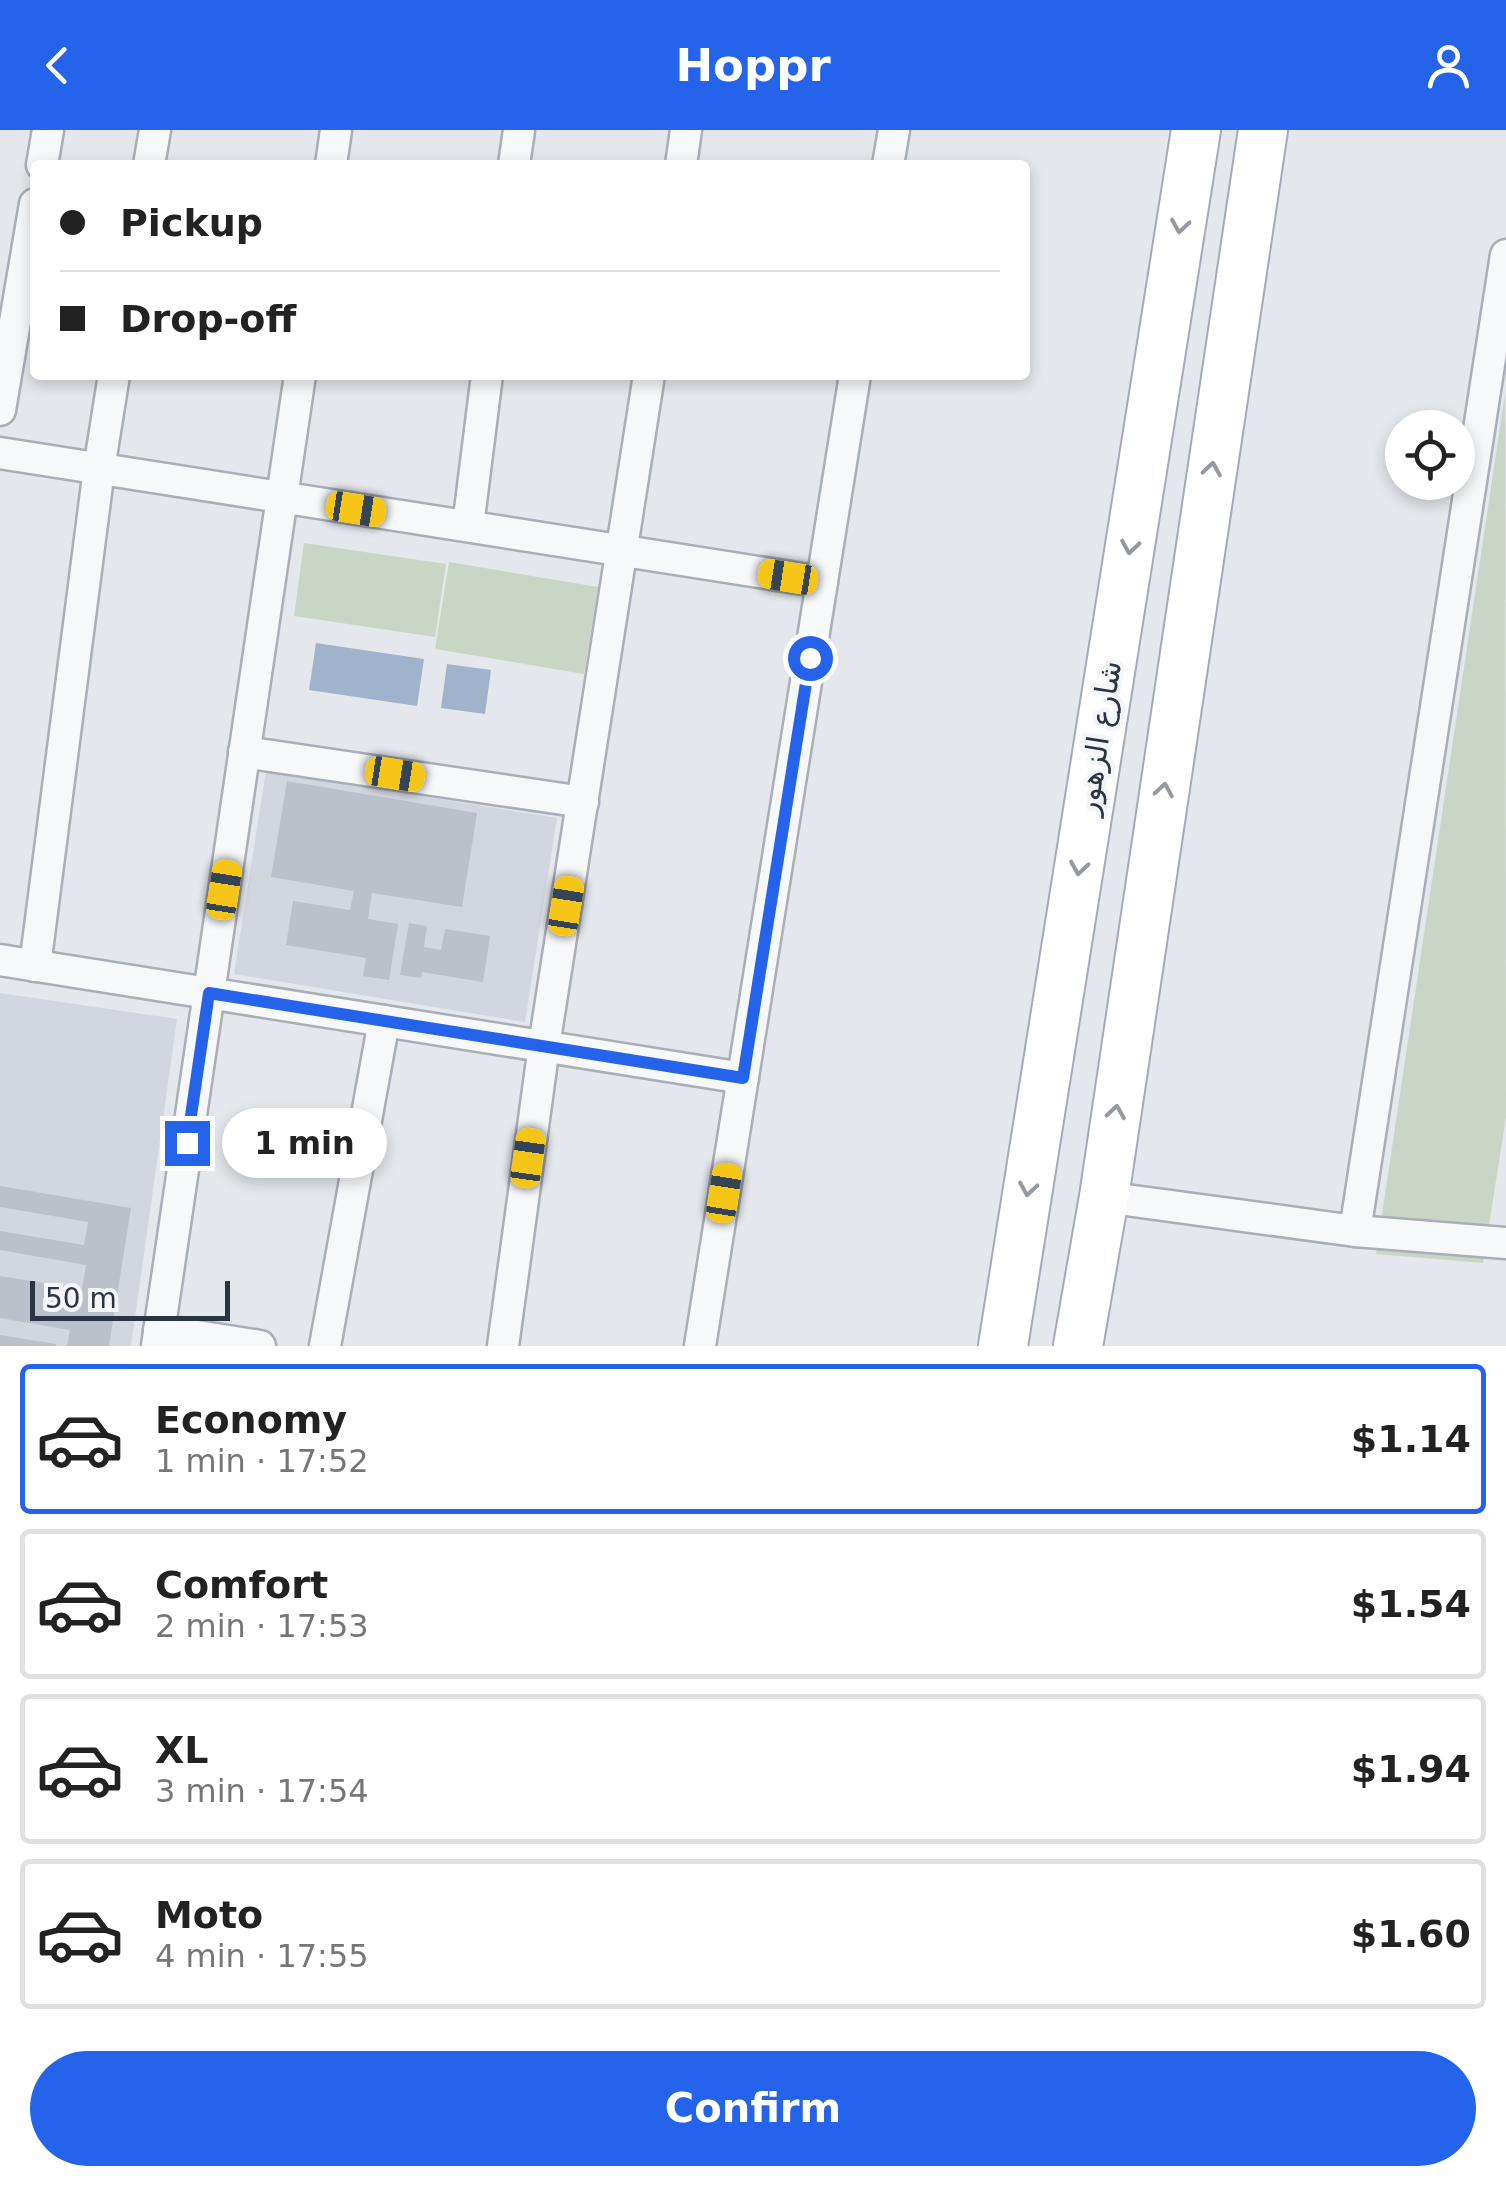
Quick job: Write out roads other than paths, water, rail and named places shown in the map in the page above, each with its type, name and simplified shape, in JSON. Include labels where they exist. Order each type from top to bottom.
[{"type":"main road","name":"شارع الزهور","points":[[1003,1346],[1196,130]]},
{"type":"main road","points":[[1078,1346],[1104,1197],[1263,130]]},
{"type":"street","points":[[43,160],[48,130]]},
{"type":"street","points":[[150,160],[155,130]]},
{"type":"street","points":[[332,160],[336,130]]},
{"type":"street","points":[[515,160],[519,130]]},
{"type":"street","points":[[681,160],[686,130]]},
{"type":"street","points":[[889,160],[894,130]]},
{"type":"street","points":[[0,410],[30,233]]},
{"type":"street","points":[[1354,1231],[1499,346],[1506,255]]},
{"type":"street","points":[[35,966],[98,469],[113,380]]},
{"type":"street","points":[[260,1346],[158,1338],[299,380]]},
{"type":"street","points":[[468,526],[486,380]]},
{"type":"street","points":[[503,1346],[544,1046],[648,380]]},
{"type":"street","points":[[700,1346],[854,380]]},
{"type":"street","points":[[0,453],[822,582]]},
{"type":"street","points":[[244,752],[583,802]]},
{"type":"street","points":[[0,960],[743,1078]]},
{"type":"street","points":[[325,1346],[384,1021]]},
{"type":"street","points":[[1104,1197],[1354,1231],[1506,1242]]},
{"type":"water","points":[[316,643],[424,659],[417,706],[309,690]]},
{"type":"water","points":[[447,664],[491,670],[485,714],[441,708]]}]
